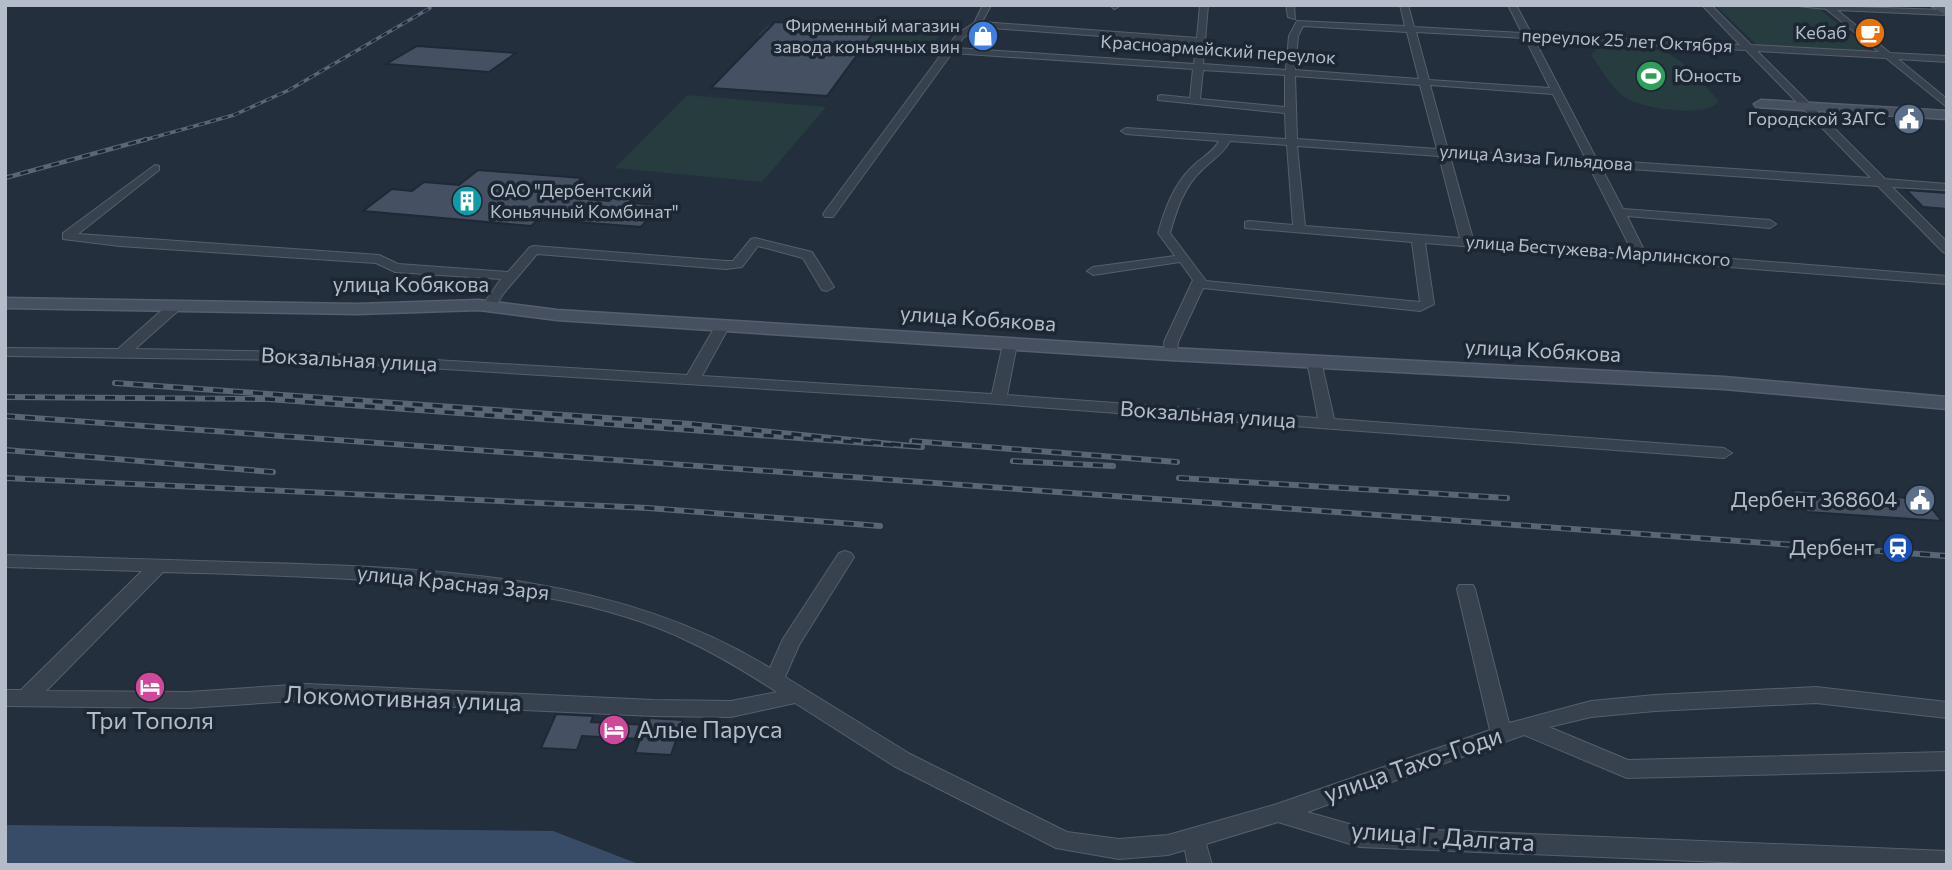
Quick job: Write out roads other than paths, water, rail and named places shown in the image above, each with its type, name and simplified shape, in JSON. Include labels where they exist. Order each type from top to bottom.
[{"type":"street","points":[[829,214],[949,50],[960,36],[977,24],[987,5]]},
{"type":"street","points":[[1195,100],[1204,5]]},
{"type":"street","points":[[1290,5],[1292,17]]},
{"type":"street","points":[[1404,5],[1467,241]]},
{"type":"street","points":[[1512,5],[1640,254]]},
{"type":"street","points":[[1706,5],[1947,249]]},
{"type":"street","points":[[1791,5],[1947,13]]},
{"type":"street","points":[[1935,5],[1947,13]]},
{"type":"street","points":[[1827,6],[1947,104]]},
{"type":"street","name":"переулок 25 лет Октября","points":[[1290,75],[1294,30],[1300,23],[1947,59]]},
{"type":"street","name":"Красноармейский переулок","points":[[977,24],[1202,41]]},
{"type":"street","name":"Красноармейский переулок","points":[[879,45],[1200,69],[1555,91]]},
{"type":"street","points":[[1290,75],[1291,140],[1299,229]]},
{"type":"street","points":[[1161,99],[1195,100],[1291,111]]},
{"type":"street","points":[[1761,104],[1947,115]]},
{"type":"street","name":"улица Азиза Гильядова","points":[[1126,131],[1291,140],[1947,187]]},
{"type":"street","points":[[1170,354],[1171,342],[1200,284],[1198,275],[1185,258],[1168,243],[1164,233],[1175,194],[1202,163],[1219,154],[1226,137]]},
{"type":"street","points":[[155,168],[67,236],[379,259],[395,268],[513,276]]},
{"type":"street","points":[[1618,212],[1770,224]]},
{"type":"street","name":"улица Бестужева-Марлинского","points":[[1249,225],[1640,254],[1947,281]]},
{"type":"street","points":[[1200,284],[1420,307],[1427,304],[1418,238]]},
{"type":"street","points":[[489,306],[534,250],[726,265],[737,264],[755,242],[808,255],[827,287]]},
{"type":"street","points":[[1093,271],[1185,258]]},
{"type":"street","name":"улица Кобякова","points":[[5,303],[358,309],[489,306],[557,315],[1170,354],[1724,383],[1947,403]]},
{"type":"street","points":[[121,354],[175,306]]},
{"type":"street","points":[[692,380],[723,325]]},
{"type":"street","points":[[999,399],[1010,344]]},
{"type":"street","name":"Вокзальная улица","points":[[5,352],[300,356],[999,399],[1724,453]]},
{"type":"street","points":[[1314,360],[1327,424]]},
{"type":"street","points":[[774,680],[790,644],[845,557]]},
{"type":"street","name":"улица Красная Заря","points":[[5,561],[328,571],[466,580],[557,593],[639,615],[695,636],[774,680],[902,760]]},
{"type":"street","points":[[16,698],[157,566]]},
{"type":"street","points":[[1466,589],[1501,734]]},
{"type":"street","name":"Локомотивная улица","points":[[16,698],[188,700],[307,692],[653,708],[731,709],[799,695]]},
{"type":"street","name":"улица Тахо-Годи","points":[[902,760],[1064,841],[1119,849],[1168,845],[1193,838],[1277,813],[1525,726],[1591,709],[1816,695],[1947,710]]},
{"type":"street","points":[[1525,726],[1627,769],[1947,761]]},
{"type":"street","name":"улица Г. Далгата","points":[[1277,813],[1360,836],[1947,860]]},
{"type":"street","points":[[1193,838],[1200,865]]},
{"type":"water","points":[[5,825],[553,831],[641,865],[5,865]]},
{"type":"railway","points":[[141,141],[234,115],[289,90],[430,8]]},
{"type":"railway","points":[[5,178],[147,139]]},
{"type":"railway","points":[[5,397],[268,399],[922,447],[691,424],[115,383]]},
{"type":"railway","points":[[5,416],[1947,556]]},
{"type":"railway","points":[[912,441],[1177,462]]},
{"type":"railway","points":[[5,450],[273,472]]},
{"type":"railway","points":[[1013,461],[1113,466]]},
{"type":"railway","points":[[5,478],[648,508],[880,526]]},
{"type":"railway","points":[[1179,478],[1507,498]]},
{"type":"place","name":"Кебаб","points":[[1870,33]]},
{"type":"place","name":"Фирменный магазин завода коньячных вин","points":[[983,36]]},
{"type":"place","name":"Юность","points":[[1651,76]]},
{"type":"place","name":"Городской ЗАГС","points":[[1909,119]]},
{"type":"place","name":"ОАО \"Дербентский Коньячный Комбинат\"","points":[[467,201]]},
{"type":"place","name":"Дербент 368604","points":[[1920,500]]},
{"type":"place","name":"Дербент","points":[[1898,548]]},
{"type":"place","name":"Три Тополя","points":[[150,687]]},
{"type":"place","name":"Алые Паруса","points":[[614,730]]}]
